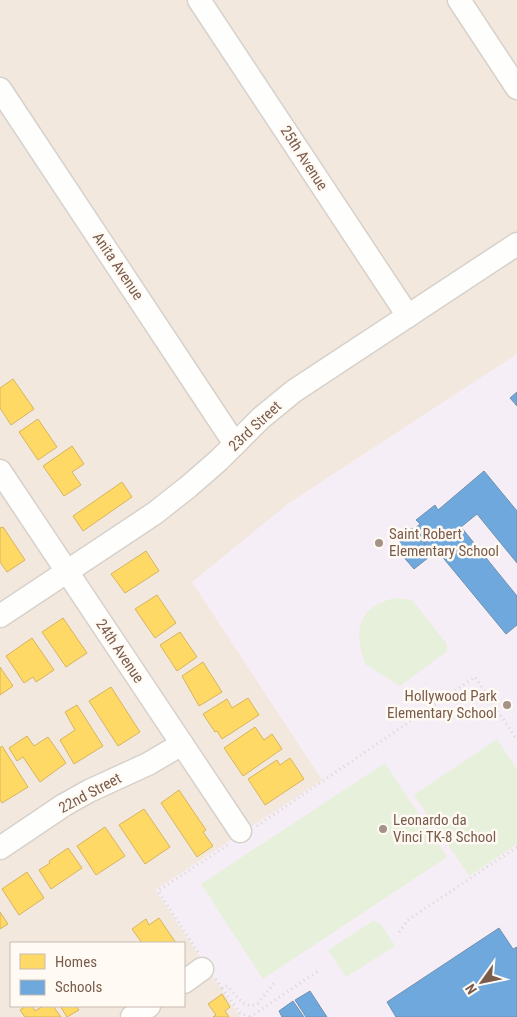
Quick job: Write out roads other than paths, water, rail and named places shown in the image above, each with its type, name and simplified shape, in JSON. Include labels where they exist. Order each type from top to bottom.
[{"type":"street","name":"25th Avenue","points":[[199,0],[408,316]]},
{"type":"street","points":[[459,0],[517,88]]},
{"type":"street","name":"Anita Avenue","points":[[0,89],[235,444]]},
{"type":"street","name":"23rd Street","points":[[0,616],[154,513],[188,487],[261,418],[294,391],[517,244]]},
{"type":"street","name":"24th Avenue","points":[[0,471],[243,834]]},
{"type":"street","name":"22nd Street","points":[[0,848],[64,805],[89,791],[148,764],[182,744]]},
{"type":"street","points":[[132,1017],[147,1007]]},
{"type":"place","name":"Saint Robert Elementary School","points":[[379,543]]},
{"type":"place","name":"Hollywood Park Elementary School","points":[[507,705]]},
{"type":"place","name":"Leonardo da Vinci TK-8 School","points":[[383,829]]}]
